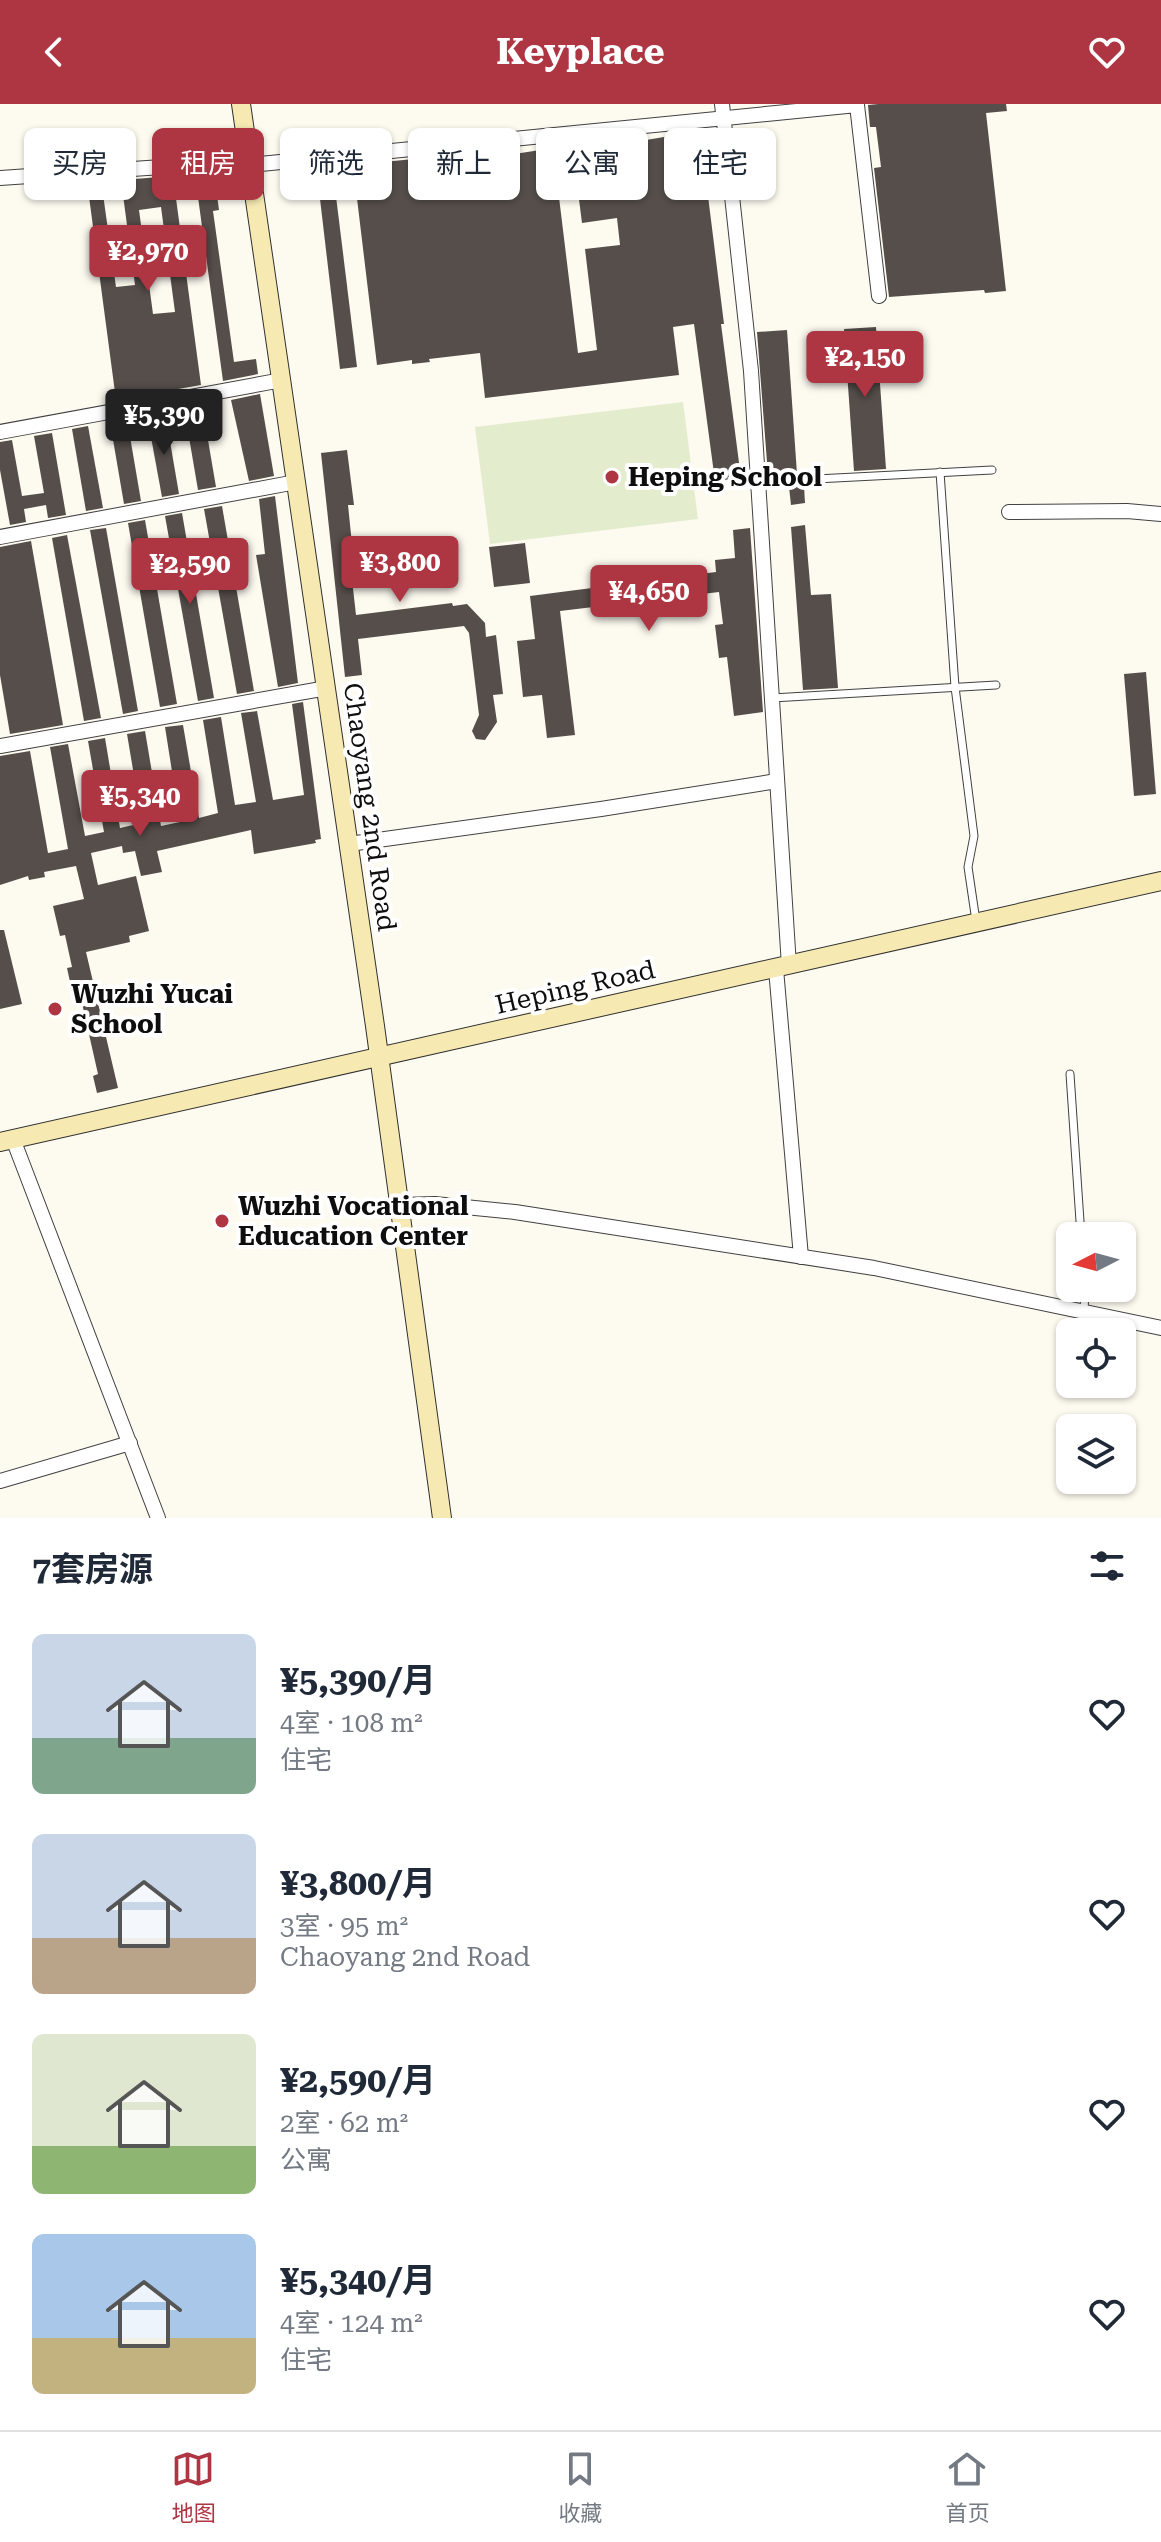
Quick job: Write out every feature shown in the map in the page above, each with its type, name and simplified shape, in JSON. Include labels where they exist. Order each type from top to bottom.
[{"type":"street","name":"Chaoyang 2nd Road","points":[[241,104],[245,128]]},
{"type":"street","points":[[264,161],[722,112],[857,105],[879,296]]},
{"type":"street","points":[[722,112],[751,371],[759,482],[777,781],[782,968],[801,1257]]},
{"type":"street","points":[[0,178],[152,169]]},
{"type":"street","name":"Chaoyang 2nd Road","points":[[255,200],[380,1058],[442,1518]]},
{"type":"street","points":[[0,432],[282,380]]},
{"type":"street","points":[[0,537],[296,482]]},
{"type":"street","points":[[1009,512],[1127,511],[1161,514]]},
{"type":"street","points":[[0,746],[327,688]]},
{"type":"street","points":[[349,844],[777,781]]},
{"type":"street","name":"Heping Road","points":[[6,1140],[1161,881]]},
{"type":"street","points":[[6,1140],[158,1518]]},
{"type":"street","points":[[400,1205],[435,1204],[515,1212],[874,1268],[1161,1328]]},
{"type":"street","points":[[0,1481],[130,1443]]},
{"type":"lane","points":[[759,482],[992,470]]},
{"type":"lane","points":[[940,472],[955,687],[974,836],[968,867],[976,923]]},
{"type":"lane","points":[[772,698],[996,685]]},
{"type":"lane","points":[[1070,1074],[1080,1222]]},
{"type":"lane","points":[[1084,1302],[1084,1312]]},
{"type":"green space","points":[[683,402],[698,519],[490,544],[475,427]]},
{"type":"building","points":[[1006,104],[1007,111],[986,113],[1006,291],[889,297],[874,168],[881,167],[876,127],[870,127],[868,105]]},
{"type":"building","points":[[664,137],[664,200],[708,200],[741,478],[715,481],[694,324],[673,327],[679,375],[485,398],[480,353],[429,359],[430,362],[412,364],[412,360],[377,365],[357,200],[392,200],[392,161],[408,160],[408,200],[520,200],[520,153],[536,151],[536,200],[559,200],[578,353],[597,350],[585,249],[620,245],[617,218],[582,223],[579,200],[648,200],[648,140]]},
{"type":"building","points":[[152,178],[152,200],[176,200],[201,385],[116,400],[89,200],[104,200],[116,287],[135,285],[124,200],[136,200],[136,179]],"holes":[[[161,207],[175,312],[153,314],[139,210]]]},
{"type":"building","points":[[198,200],[218,200],[219,210],[213,211],[234,362],[256,359],[258,374],[223,381]]},
{"type":"building","points":[[320,200],[336,200],[357,367],[340,369]]},
{"type":"building","points":[[876,327],[886,469],[854,471],[844,329]]},
{"type":"building","points":[[787,330],[797,474],[768,475],[757,332]]},
{"type":"building","points":[[260,394],[274,476],[249,481],[231,400]]},
{"type":"building","points":[[202,405],[216,487],[198,490],[184,408]]},
{"type":"building","points":[[166,418],[179,494],[162,497],[148,421]]},
{"type":"building","points":[[127,419],[141,501],[124,504],[110,422]]},
{"type":"building","points":[[88,426],[103,508],[86,511],[72,429]]},
{"type":"building","points":[[52,433],[66,515],[48,518],[46,505],[24,509],[26,522],[10,525],[0,470],[0,442],[12,440],[22,496],[44,493],[34,436]]},
{"type":"building","points":[[347,450],[354,505],[348,505],[352,544],[348,544],[356,615],[452,603],[453,606],[467,604],[485,623],[486,637],[496,635],[503,694],[493,695],[497,722],[485,740],[476,739],[472,731],[479,715],[469,633],[464,626],[358,639],[362,675],[345,677],[321,453]]},
{"type":"building","points":[[804,486],[805,503],[791,505],[789,487]]},
{"type":"building","points":[[275,496],[298,683],[278,687],[256,555],[265,554],[259,499]]},
{"type":"building","points":[[222,506],[254,691],[237,694],[204,509]]},
{"type":"building","points":[[182,513],[214,698],[198,701],[165,516]]},
{"type":"building","points":[[145,520],[177,704],[160,707],[128,523]]},
{"type":"building","points":[[805,525],[811,595],[831,594],[838,688],[803,690],[791,527]]},
{"type":"building","points":[[106,528],[138,711],[123,714],[90,530]]},
{"type":"building","points":[[750,528],[763,712],[734,716],[727,657],[719,658],[715,625],[723,624],[719,592],[560,611],[575,735],[547,738],[542,695],[523,697],[517,641],[535,639],[530,596],[716,572],[715,560],[735,558],[733,530]]},
{"type":"building","points":[[67,535],[101,718],[84,721],[52,538]]},
{"type":"building","points":[[31,541],[63,725],[10,734],[0,675],[0,547]]},
{"type":"building","points":[[525,543],[530,583],[494,587],[489,547]]},
{"type":"building","points":[[1146,672],[1156,794],[1134,796],[1124,674]]},
{"type":"building","points":[[303,702],[321,839],[315,840],[316,843],[254,854],[251,830],[157,851],[162,872],[141,876],[135,851],[123,853],[122,846],[91,853],[98,885],[136,876],[149,931],[129,936],[130,942],[86,952],[118,1088],[97,1093],[93,1076],[98,1074],[79,990],[72,991],[67,968],[72,967],[65,935],[60,936],[53,906],[84,899],[76,866],[44,872],[45,877],[29,880],[28,876],[0,885],[0,756],[30,751],[48,853],[68,849],[50,747],[68,744],[85,836],[104,832],[88,741],[105,738],[120,828],[142,823],[127,734],[145,731],[161,826],[180,822],[165,727],[183,725],[199,818],[218,813],[203,720],[221,717],[235,805],[256,802],[241,713],[257,711],[273,800],[304,795],[292,704]]},
{"type":"building","points":[[0,930],[4,930],[22,1004],[0,1009]]},
{"type":"place","name":"Heping School","points":[[612,477]]},
{"type":"place","name":"Wuzhi Yucai School","points":[[55,1009]]},
{"type":"place","name":"Wuzhi Vocational Education Center","points":[[222,1221]]}]
